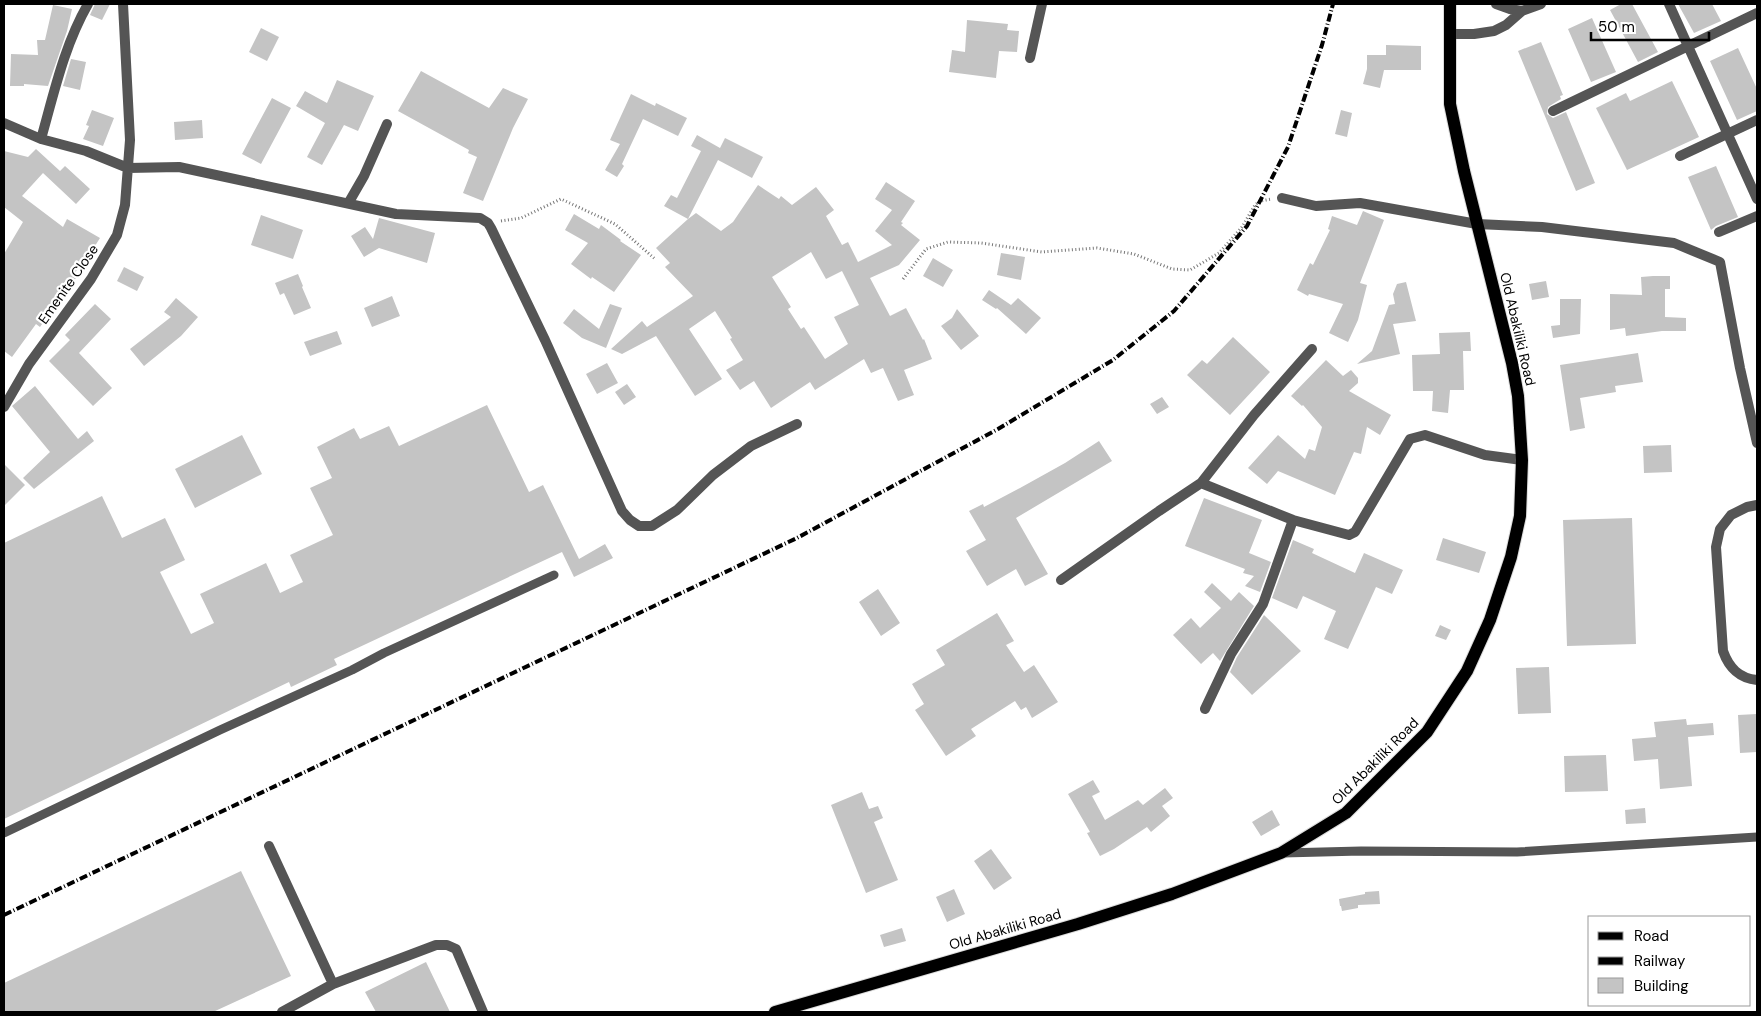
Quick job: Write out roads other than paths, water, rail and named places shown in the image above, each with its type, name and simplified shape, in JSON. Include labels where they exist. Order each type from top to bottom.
[{"type":"main road","name":"Old Abakiliki Road","points":[[774,1012],[1115,912],[1172,894],[1281,854],[1346,813],[1426,732],[1467,671],[1490,620],[1511,557],[1520,516],[1522,460],[1518,396],[1512,363],[1464,171],[1450,104],[1450,4]]},
{"type":"street","points":[[41,139],[66,50],[77,22],[88,4]]},
{"type":"street","name":"Emenite Close","points":[[4,407],[29,364],[91,279],[117,235],[125,205],[130,140],[123,4]]},
{"type":"street","points":[[1030,58],[1042,4]]},
{"type":"street","points":[[1496,4],[1522,11]]},
{"type":"street","points":[[1450,34],[1474,34],[1494,31],[1506,25],[1522,11],[1541,4]]},
{"type":"street","points":[[1669,4],[1729,133],[1757,199]]},
{"type":"street","points":[[1553,111],[1757,12]]},
{"type":"street","points":[[1680,156],[1757,120]]},
{"type":"street","points":[[4,124],[41,139],[86,151],[128,168],[179,167],[349,202],[396,214],[471,216],[480,218],[488,223],[545,340],[622,511],[639,526],[652,526],[677,510],[713,475],[751,446],[797,424]]},
{"type":"street","points":[[349,202],[364,176],[387,124]]},
{"type":"street","points":[[1282,198],[1316,206],[1360,203],[1477,224],[1542,227],[1674,244],[1720,262],[1740,368],[1757,443]]},
{"type":"street","points":[[1719,232],[1757,216]]},
{"type":"street","points":[[1061,580],[1201,483],[1254,415],[1312,349]]},
{"type":"street","points":[[1201,483],[1293,520],[1348,535],[1355,532],[1410,439],[1425,436],[1485,455],[1522,460]]},
{"type":"street","points":[[1757,505],[1747,507],[1731,515],[1720,530],[1716,547],[1723,651],[1732,669],[1749,679],[1757,680]]},
{"type":"street","points":[[1205,709],[1232,654],[1263,604],[1293,520]]},
{"type":"street","points":[[268,846],[333,984]]},
{"type":"street","points":[[282,1012],[333,984],[436,945],[447,945],[456,949],[483,1012]]},
{"type":"lane","points":[[4,832],[554,575]]},
{"type":"lane","points":[[1281,854],[1361,851],[1517,852],[1757,837]]},
{"type":"railway","points":[[4,915],[797,538],[998,429],[1113,360],[1174,311],[1247,226],[1288,147],[1322,45],[1333,4]]}]
